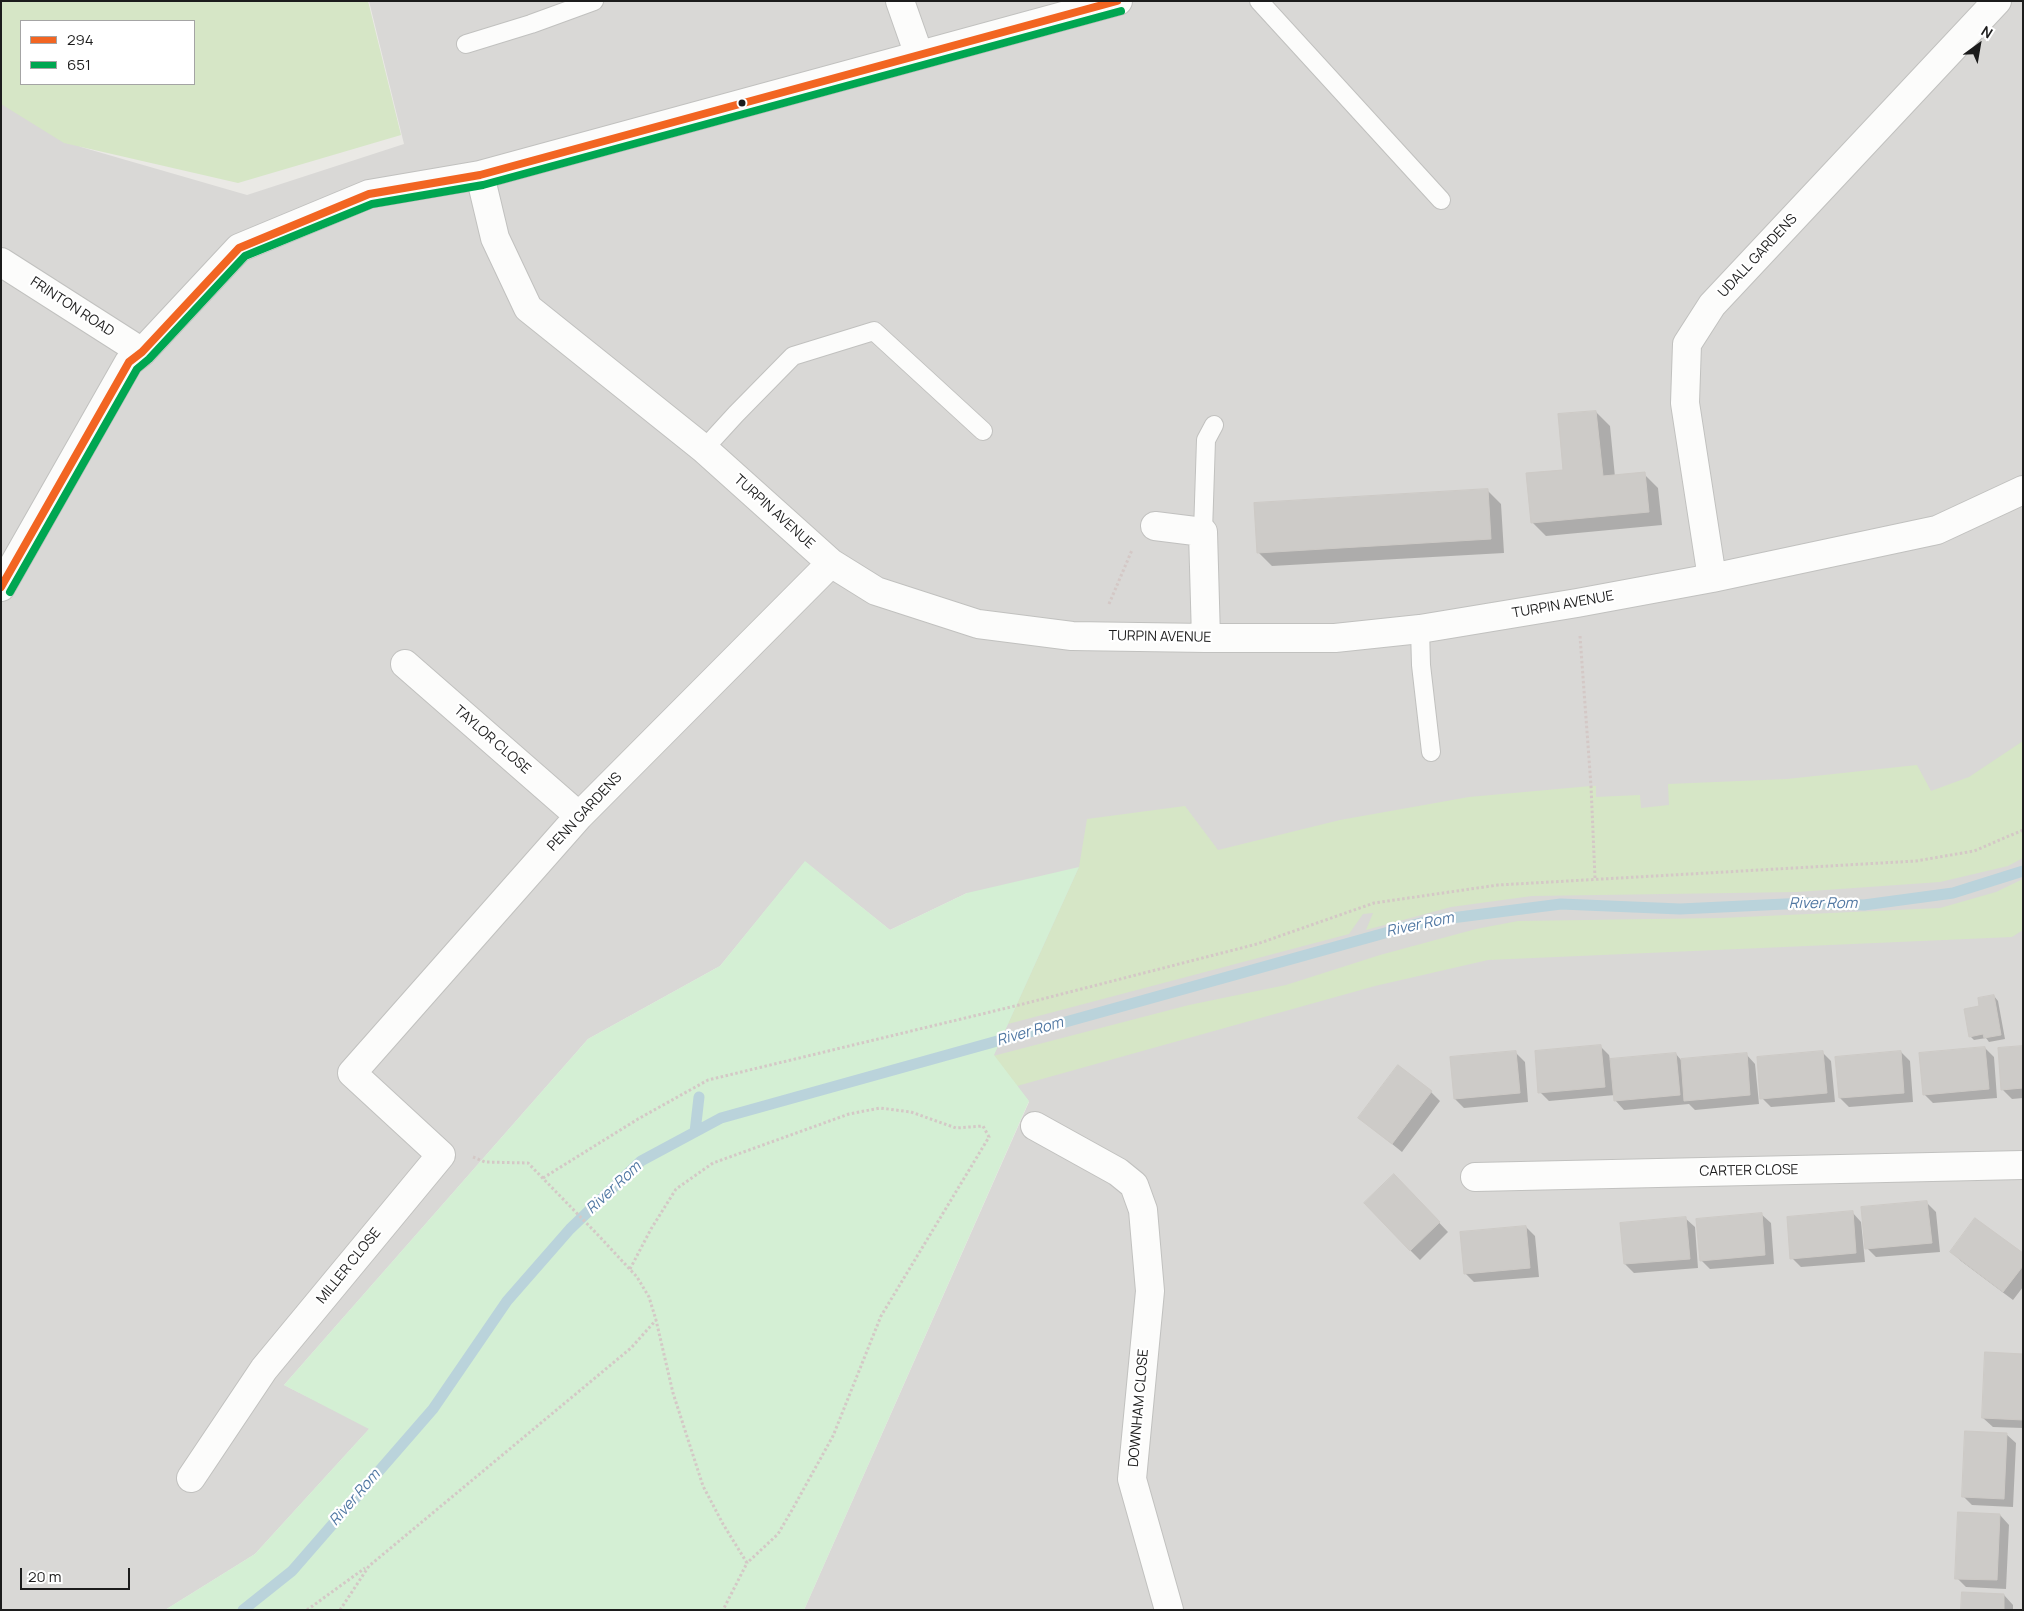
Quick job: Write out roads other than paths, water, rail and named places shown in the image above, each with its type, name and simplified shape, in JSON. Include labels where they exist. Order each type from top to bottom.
[{"type":"street","points":[[900,1],[919,56]]},
{"type":"street","points":[[1,587],[129,362],[142,352],[239,248],[369,194],[480,174],[1118,1]]},
{"type":"street","name":"UDALL GARDENS","points":[[1712,578],[1685,404],[1688,344],[1712,305],[1997,1]]},
{"type":"street","name":"TURPIN AVENUE","points":[[480,174],[495,238],[528,308],[704,449],[831,563],[876,592],[978,624],[1016,630],[1094,636],[1206,638],[1335,638],[1420,629],[1712,578],[1938,530],[2023,490]]},
{"type":"street","name":"FRINTON ROAD","points":[[1,262],[142,352]]},
{"type":"street","points":[[1155,526],[1204,532],[1206,638]]},
{"type":"street","name":"PENN GARDENS","points":[[441,1154],[352,1073],[579,816],[831,563]]},
{"type":"street","name":"TAYLOR CLOSE","points":[[406,664],[579,816]]},
{"type":"street","name":"DOWNHAM CLOSE","points":[[1034,1126],[1118,1172],[1134,1185],[1144,1210],[1150,1291],[1132,1479],[1169,1610]]},
{"type":"street","name":"MILLER CLOSE","points":[[192,1478],[264,1369],[441,1154]]},
{"type":"street","name":"CARTER CLOSE","points":[[1475,1178],[2023,1165]]},
{"type":"lane","points":[[466,44],[531,24],[594,1]]},
{"type":"lane","points":[[1259,1],[1441,200]]},
{"type":"lane","points":[[704,449],[793,356],[874,331],[983,431]]},
{"type":"lane","points":[[1204,532],[1206,440],[1214,425]]},
{"type":"lane","points":[[1420,629],[1421,665],[1431,752]]},
{"type":"waterway","name":"River Rom","points":[[243,1610],[292,1571],[433,1409],[507,1301],[570,1229],[641,1161],[721,1118],[1428,921],[1561,904],[1680,909],[1806,903],[1864,905],[1953,893],[2023,871]]},
{"type":"waterway","points":[[695,1132],[699,1097]]}]
